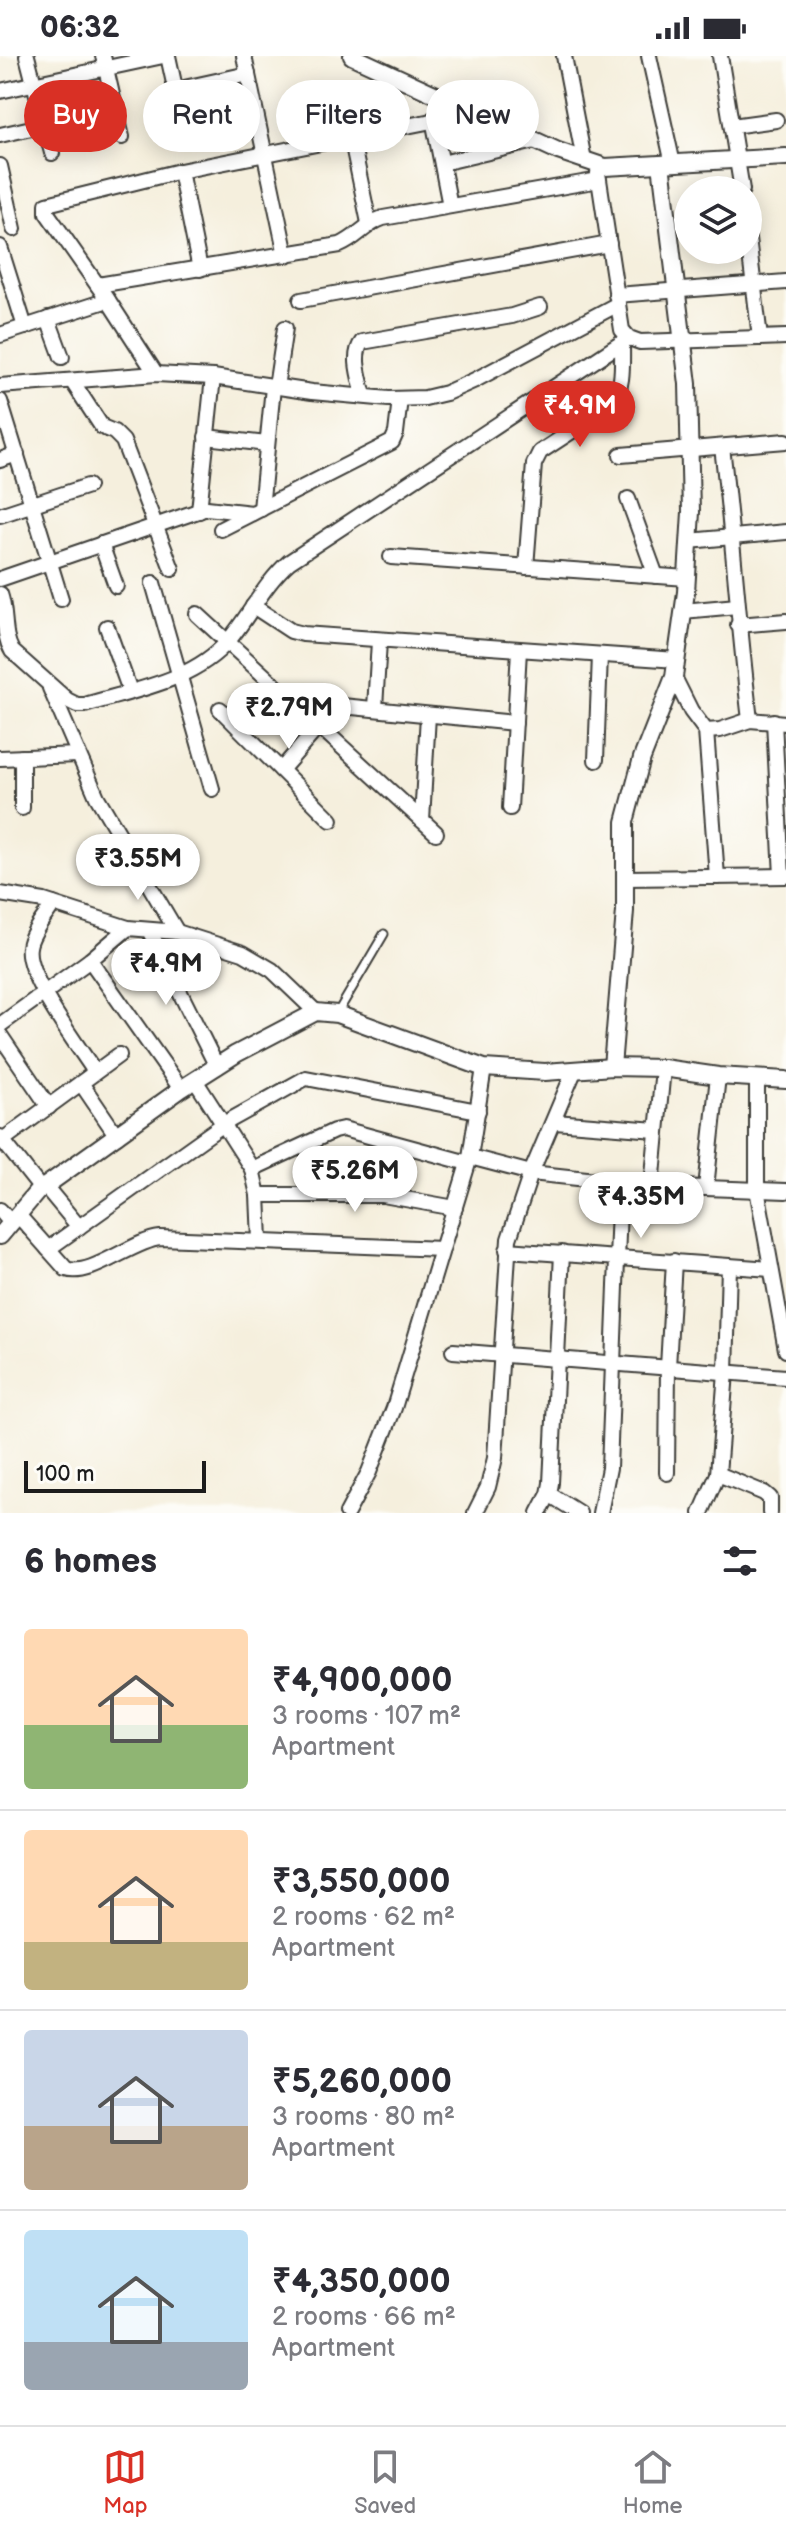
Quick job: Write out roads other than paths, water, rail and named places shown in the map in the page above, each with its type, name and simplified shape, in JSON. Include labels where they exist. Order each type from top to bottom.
[{"type":"street","points":[[27,56],[33,80]]},
{"type":"street","points":[[47,80],[104,62],[166,56],[172,80]]},
{"type":"street","points":[[244,56],[286,255]]},
{"type":"street","points":[[352,56],[379,61],[426,87]]},
{"type":"street","points":[[526,567],[534,464],[540,452],[612,405],[619,395],[625,341],[593,168],[564,56]]},
{"type":"street","points":[[612,1067],[623,936],[625,822],[642,758],[675,669],[689,541],[690,450],[683,340],[667,164],[649,56]]},
{"type":"street","points":[[724,57],[740,176]]},
{"type":"street","points":[[221,80],[248,74]]},
{"type":"street","points":[[0,91],[24,86]]},
{"type":"street","points":[[732,126],[776,120]]},
{"type":"street","points":[[0,135],[24,130]]},
{"type":"street","points":[[539,143],[593,168]]},
{"type":"street","points":[[156,374],[47,213],[47,204],[276,151]]},
{"type":"street","points":[[354,152],[369,223]]},
{"type":"street","points":[[440,152],[450,206]]},
{"type":"street","points":[[442,163],[488,152]]},
{"type":"street","points":[[98,285],[340,245],[352,240],[369,223],[450,206],[593,168],[786,157]]},
{"type":"street","points":[[0,166],[14,229]]},
{"type":"street","points":[[180,171],[200,269]]},
{"type":"street","points":[[301,300],[609,244]]},
{"type":"street","points":[[0,247],[25,327]]},
{"type":"street","points":[[751,264],[760,338]]},
{"type":"street","points":[[0,386],[156,374],[213,377],[364,396],[425,398],[446,393],[475,380],[617,299],[786,282]]},
{"type":"street","points":[[0,335],[108,300]]},
{"type":"street","points":[[364,396],[357,356],[357,348],[362,342],[512,316],[540,307]]},
{"type":"street","points":[[48,319],[62,357]]},
{"type":"street","points":[[256,511],[285,328]]},
{"type":"street","points":[[0,594],[6,614],[7,643],[12,651],[67,700],[77,705],[180,675],[200,667],[228,641],[277,573],[289,562],[625,341],[786,337]]},
{"type":"street","points":[[199,511],[213,377]]},
{"type":"street","points":[[72,381],[102,427],[114,432],[123,441],[172,569]]},
{"type":"street","points":[[221,529],[392,442],[400,399]]},
{"type":"street","points":[[0,401],[61,599]]},
{"type":"street","points":[[206,437],[267,444]]},
{"type":"street","points":[[621,455],[786,441]]},
{"type":"street","points":[[722,447],[750,720]]},
{"type":"street","points":[[0,460],[17,454]]},
{"type":"street","points":[[0,515],[88,486]]},
{"type":"street","points":[[628,499],[656,576]]},
{"type":"street","points":[[0,579],[199,511],[217,507],[256,511]]},
{"type":"street","points":[[689,541],[786,532]]},
{"type":"street","points":[[101,544],[116,586]]},
{"type":"street","points":[[391,557],[687,578]]},
{"type":"street","points":[[153,583],[212,789]]},
{"type":"street","points":[[253,606],[291,631],[303,634],[600,655],[675,669]]},
{"type":"street","points":[[683,611],[737,606]]},
{"type":"street","points":[[197,614],[436,833]]},
{"type":"street","points":[[738,625],[786,621]]},
{"type":"street","points":[[107,627],[130,691]]},
{"type":"street","points":[[375,708],[379,641]]},
{"type":"street","points":[[510,808],[519,650]]},
{"type":"street","points":[[596,760],[600,655]]},
{"type":"street","points":[[675,669],[691,711],[706,731],[717,877]]},
{"type":"street","points":[[49,685],[97,797],[177,932]]},
{"type":"street","points":[[281,770],[332,711],[342,706],[515,723]]},
{"type":"street","points":[[220,709],[331,820]]},
{"type":"street","points":[[422,820],[428,715]]},
{"type":"street","points":[[625,878],[784,876],[780,722],[750,720],[720,730],[706,731]]},
{"type":"street","points":[[0,758],[78,755]]},
{"type":"street","points":[[22,757],[22,808]]},
{"type":"street","points":[[0,894],[53,904],[128,928],[177,932],[256,959],[316,1012]]},
{"type":"street","points":[[53,904],[29,947],[31,962],[44,993],[95,1072]]},
{"type":"street","points":[[0,1025],[90,960],[128,928]]},
{"type":"street","points":[[149,930],[217,1067]]},
{"type":"street","points":[[90,960],[181,1089]]},
{"type":"street","points":[[442,1249],[260,1240],[153,1239],[77,1272],[66,1269],[48,1249],[7,1221],[43,1188],[181,1089],[236,1054],[316,1012],[337,1014],[484,1068],[545,1072],[612,1067],[663,1068],[718,1076],[786,1080]]},
{"type":"street","points":[[0,1035],[49,1107]]},
{"type":"street","points":[[79,1227],[1,1140],[119,1055]]},
{"type":"street","points":[[347,1513],[383,1440],[455,1208],[469,1160],[484,1068]]},
{"type":"street","points":[[652,1186],[663,1068]]},
{"type":"street","points":[[475,1513],[488,1487],[495,1458],[507,1250],[531,1173],[575,1069]]},
{"type":"street","points":[[706,1188],[718,1076]]},
{"type":"street","points":[[48,1249],[225,1123],[306,1078],[478,1111]]},
{"type":"street","points":[[757,1079],[757,1189],[786,1350]]},
{"type":"street","points":[[195,1080],[252,1169],[258,1195],[260,1240]]},
{"type":"street","points":[[81,1083],[117,1136]]},
{"type":"street","points":[[555,1122],[656,1130]]},
{"type":"street","points":[[252,1169],[343,1129],[531,1173],[652,1186],[786,1191]]},
{"type":"street","points":[[600,1513],[609,1468],[620,1182]]},
{"type":"street","points":[[258,1195],[383,1195],[455,1208]]},
{"type":"street","points":[[507,1250],[771,1269]]},
{"type":"street","points":[[539,1513],[549,1494],[562,1253]]},
{"type":"street","points":[[667,1473],[668,1367],[674,1261]]},
{"type":"street","points":[[701,1513],[718,1474],[726,1372],[729,1266]]},
{"type":"street","points":[[453,1351],[786,1377]]},
{"type":"street","points":[[718,1474],[764,1493],[770,1498],[770,1513]]},
{"type":"street","points":[[549,1494],[579,1513]]},
{"type":"lane","points":[[337,1014],[384,934]]}]
